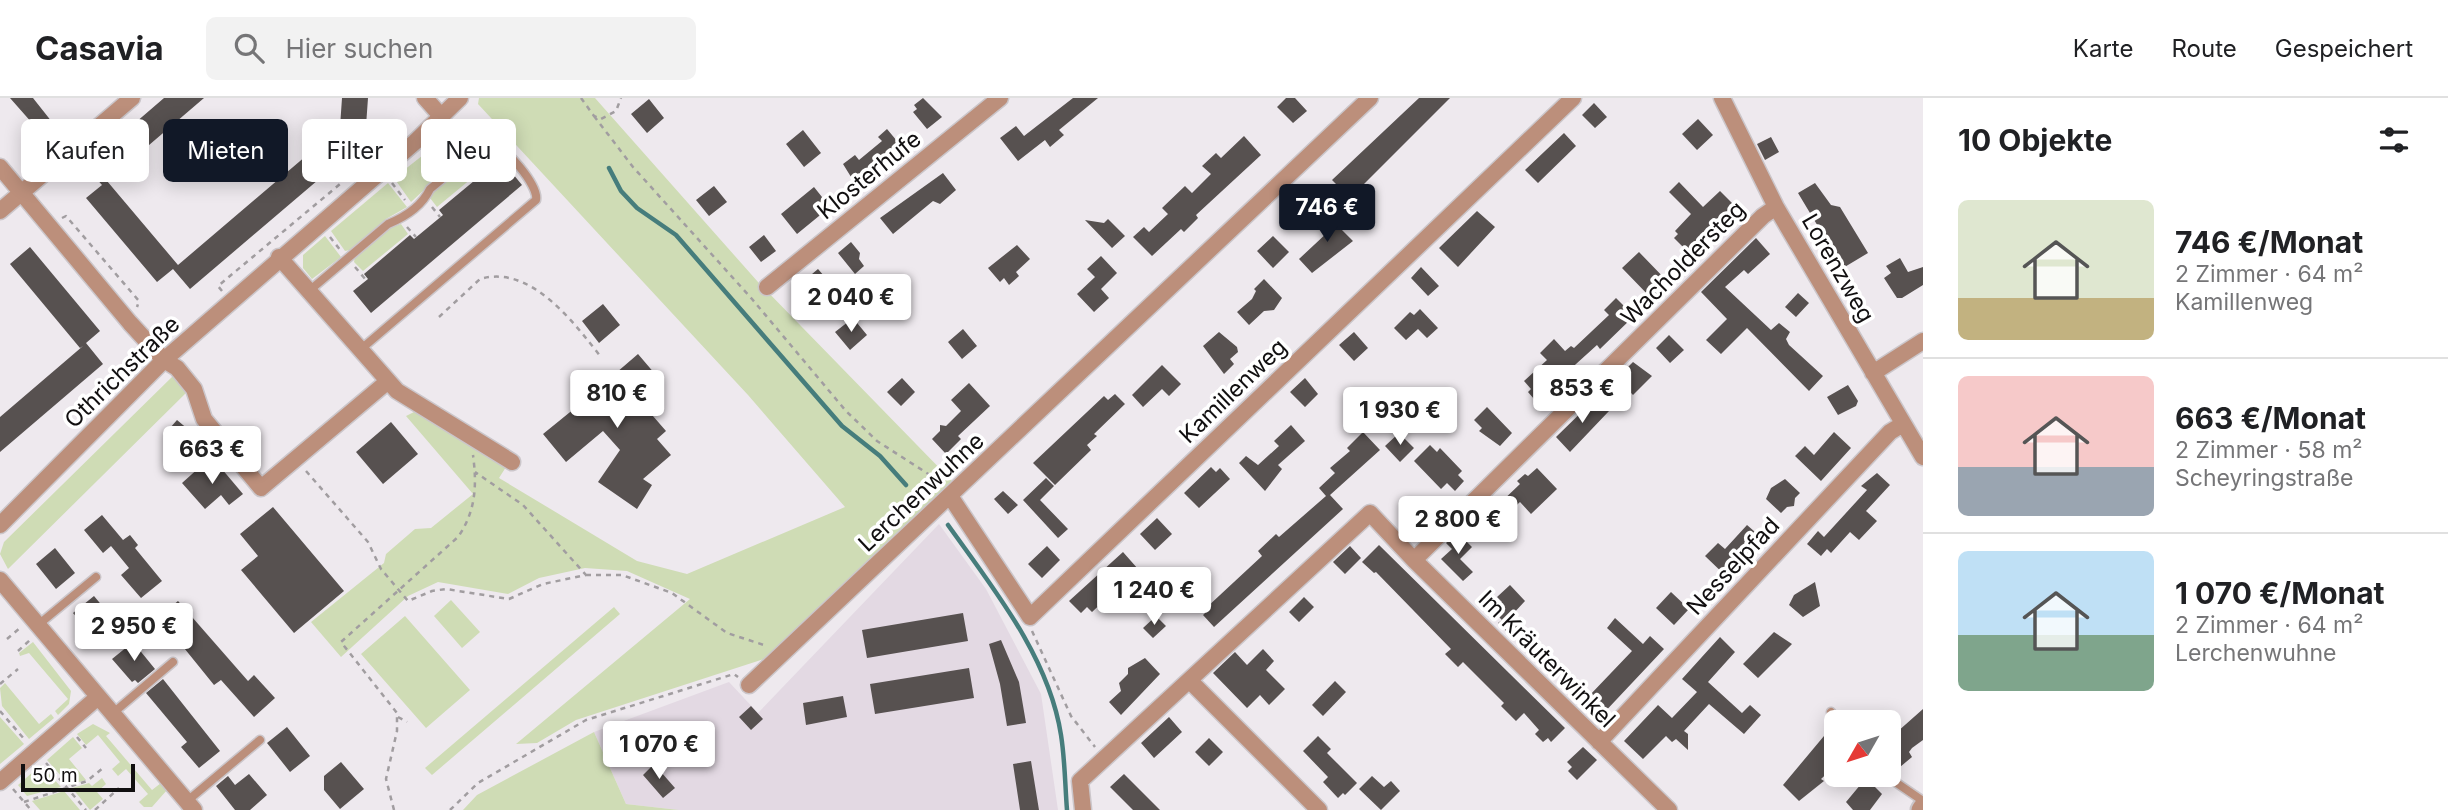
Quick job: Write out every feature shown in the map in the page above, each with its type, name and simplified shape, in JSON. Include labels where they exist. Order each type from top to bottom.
[{"type":"street","points":[[0,211],[130,98]]},
{"type":"street","points":[[425,98],[441,116],[447,98]]},
{"type":"street","name":"Othrichstraße","points":[[407,147],[460,98]]},
{"type":"street","name":"Klosterhufe","points":[[767,287],[1000,98]]},
{"type":"street","name":"Lerchenwuhne","points":[[749,685],[1370,98]]},
{"type":"street","name":"Kamillenweg","points":[[1030,617],[1573,98]]},
{"type":"street","name":"Lorenzweg","points":[[1721,98],[1776,207],[1923,457]]},
{"type":"street","points":[[0,167],[130,323],[194,388],[204,419],[261,488],[387,382]]},
{"type":"street","name":"Othrichstraße","points":[[0,525],[164,360],[368,182]]},
{"type":"street","name":"Wacholdersteg","points":[[1415,560],[1763,216],[1776,207]]},
{"type":"street","points":[[279,257],[387,382],[407,398],[512,461]]},
{"type":"street","points":[[1873,373],[1923,341]]},
{"type":"street","name":"Nesselpfad","points":[[1599,742],[1890,432],[1903,424]]},
{"type":"street","points":[[950,496],[1030,617]]},
{"type":"street","name":"Im Kräuterwinkel","points":[[1083,810],[1080,781],[1370,513],[1669,810]]},
{"type":"street","points":[[0,580],[31,630],[98,697],[190,806]]},
{"type":"street","points":[[1190,681],[1319,810]]},
{"type":"street","points":[[2,780],[98,697]]},
{"type":"lane","points":[[309,291],[388,224],[401,219],[425,199],[430,189],[482,146],[490,143],[505,149],[536,190],[537,200],[360,350]]},
{"type":"lane","points":[[31,630],[96,577]]},
{"type":"lane","points":[[112,714],[173,662]]},
{"type":"lane","points":[[190,806],[260,740]]},
{"type":"lane","points":[[1901,786],[1923,801]]},
{"type":"path","points":[[581,98],[633,167],[752,299],[846,411],[877,441],[933,477],[950,496]]},
{"type":"path","points":[[594,116],[606,118],[616,111],[621,98]]},
{"type":"path","points":[[231,301],[218,286],[342,182]]},
{"type":"path","points":[[397,189],[406,201]]},
{"type":"path","points":[[47,222],[66,216],[139,301],[130,323]]},
{"type":"path","points":[[332,240],[341,251]]},
{"type":"path","points":[[439,317],[477,280],[489,277],[513,280],[542,294],[601,357]]},
{"type":"path","points":[[394,810],[386,779],[398,717],[395,708],[341,643],[398,590],[448,549],[462,532],[475,496],[470,436]]},
{"type":"path","points":[[295,459],[368,542],[381,569],[408,601]]},
{"type":"path","points":[[475,472],[523,505],[586,575]]},
{"type":"path","points":[[404,606],[408,601],[438,589],[467,590],[509,598],[543,584],[586,575],[622,575],[672,593],[727,633],[784,652]]},
{"type":"path","points":[[1030,617],[1032,638],[1071,716],[1089,743],[1106,755]]},
{"type":"path","points":[[7,639],[31,630]]},
{"type":"path","points":[[18,651],[31,630]]},
{"type":"path","points":[[0,684],[18,669]]},
{"type":"path","points":[[450,810],[493,774],[600,714],[734,674],[749,685]]},
{"type":"path","points":[[398,717],[407,722]]},
{"type":"path","points":[[73,733],[86,748]]},
{"type":"path","points":[[24,802],[88,781],[103,768]]},
{"type":"path","points":[[2,780],[31,810]]},
{"type":"path","points":[[94,810],[119,788]]},
{"type":"shaded area","points":[[939,524],[986,589],[1041,694],[1058,810],[679,810],[626,804],[594,732],[729,682],[758,713]]},
{"type":"green space","points":[[479,98],[595,98],[758,282],[954,483],[785,645],[764,659],[576,720],[537,743],[516,744],[690,599],[627,571],[585,568],[539,578],[508,594],[438,582],[408,596],[341,657],[311,622],[384,563],[386,554],[415,529],[431,528],[473,494],[406,416],[416,411],[506,467],[499,478],[637,561],[687,574],[845,507],[748,395],[516,145],[516,119],[492,119],[478,104]]},
{"type":"green space","points":[[421,157],[421,182],[433,182],[411,202],[397,182],[407,182],[407,168]]},
{"type":"green space","points":[[443,182],[467,182],[437,207],[430,198]]},
{"type":"green space","points":[[388,183],[407,207],[386,219],[350,250],[345,251],[331,231]]},
{"type":"green space","points":[[401,224],[408,234],[363,271],[354,262],[355,257],[389,228]]},
{"type":"green space","points":[[325,236],[341,257],[312,279],[303,268],[303,255]]},
{"type":"green space","points":[[174,375],[188,391],[8,569],[0,554],[4,542]]},
{"type":"green space","points":[[451,600],[480,632],[462,648],[434,616]]},
{"type":"green space","points":[[614,607],[620,614],[432,775],[425,768]]},
{"type":"green space","points":[[405,616],[470,690],[426,728],[361,654]]},
{"type":"green space","points":[[33,642],[71,691],[69,704],[58,715],[55,711],[68,699],[29,653],[20,656],[19,653]]},
{"type":"green space","points":[[5,683],[39,724],[51,714],[54,718],[29,739],[2,706],[0,688]]},
{"type":"green space","points":[[0,717],[24,744],[0,764]]},
{"type":"green space","points":[[93,724],[110,733],[106,736],[152,790],[161,783],[167,790],[152,807],[144,807],[139,802],[148,794],[126,769],[118,776],[112,769],[120,762],[98,735],[86,745],[77,734]]},
{"type":"green space","points":[[594,732],[626,804],[679,810],[463,810],[477,795]]},
{"type":"green space","points":[[73,737],[82,748],[69,759],[86,780],[69,785],[47,760]]},
{"type":"green space","points":[[41,765],[61,787],[27,796],[18,785]]},
{"type":"green space","points":[[102,778],[106,784],[97,792],[103,799],[90,810],[72,788],[89,783],[92,786]]},
{"type":"green space","points":[[64,791],[80,810],[40,810],[32,801]]},
{"type":"building","points":[[10,98],[33,98],[50,119],[29,119]]},
{"type":"building","points":[[164,98],[204,98],[179,119],[163,119],[163,133],[149,145],[149,119],[140,119]]},
{"type":"building","points":[[342,98],[368,98],[366,119],[341,119]]},
{"type":"building","points":[[923,98],[942,117],[927,129],[913,112],[917,109],[914,105]]},
{"type":"building","points":[[1073,98],[1098,98],[1059,130],[1064,135],[1050,147],[1045,140],[1018,161],[1000,138],[1016,126],[1024,136]]},
{"type":"building","points":[[1286,98],[1295,98],[1307,111],[1293,123],[1277,107]]},
{"type":"building","points":[[1419,98],[1450,98],[1350,198],[1332,180]]},
{"type":"building","points":[[649,99],[664,118],[647,133],[631,114]]},
{"type":"building","points":[[1594,103],[1607,117],[1595,128],[1582,115]]},
{"type":"building","points":[[1698,119],[1713,135],[1697,150],[1682,134]]},
{"type":"building","points":[[887,129],[902,147],[856,185],[843,164],[855,155],[859,160],[882,141],[878,137]]},
{"type":"building","points":[[803,130],[821,153],[804,167],[786,144]]},
{"type":"building","points":[[1564,133],[1576,146],[1538,183],[1525,170]]},
{"type":"building","points":[[1244,136],[1261,155],[1196,215],[1198,218],[1184,232],[1181,229],[1152,256],[1133,237],[1144,227],[1149,232],[1168,214],[1162,208],[1185,186],[1192,193],[1211,174],[1202,166],[1216,153],[1221,158]]},
{"type":"building","points":[[1771,137],[1779,152],[1765,160],[1757,144]]},
{"type":"building","points":[[302,159],[302,182],[316,182],[190,289],[173,269],[157,282],[86,198],[102,185],[99,182],[108,182],[178,265],[275,182],[288,182],[288,171]]},
{"type":"building","points":[[943,173],[956,190],[940,204],[933,201],[893,234],[880,218]]},
{"type":"building","points":[[516,178],[522,185],[371,313],[353,291],[368,279],[364,274],[410,235],[414,239],[443,215],[439,210],[473,182],[516,182]]},
{"type":"building","points":[[1679,182],[1703,207],[1720,191],[1741,212],[1721,231],[1718,227],[1704,241],[1705,247],[1701,251],[1690,254],[1674,238],[1678,234],[1675,231],[1691,214],[1669,192]]},
{"type":"building","points":[[1815,183],[1831,205],[1840,207],[1868,253],[1843,268],[1798,193]]},
{"type":"building","points":[[714,186],[727,202],[709,216],[696,200]]},
{"type":"building","points":[[814,187],[830,207],[797,234],[781,214]]},
{"type":"building","points":[[1333,210],[1345,223],[1340,228],[1353,241],[1312,273],[1299,259],[1329,231],[1321,222]]},
{"type":"building","points":[[1477,211],[1495,227],[1458,267],[1439,248]]},
{"type":"building","points":[[1108,219],[1125,236],[1112,248],[1085,220],[1104,223]]},
{"type":"building","points":[[764,235],[776,251],[761,262],[749,247]]},
{"type":"building","points":[[1273,236],[1289,252],[1273,268],[1257,251]]},
{"type":"building","points":[[1756,238],[1770,254],[1748,274],[1744,270],[1725,287],[1771,330],[1779,323],[1790,332],[1786,339],[1789,345],[1823,376],[1809,391],[1747,328],[1721,354],[1706,340],[1727,319],[1701,292]]},
{"type":"building","points":[[851,242],[860,253],[859,259],[864,266],[855,274],[838,253]]},
{"type":"building","points":[[1017,245],[1030,259],[1016,272],[1019,276],[1009,285],[1004,278],[1000,282],[988,268]]},
{"type":"building","points":[[30,247],[100,331],[86,343],[103,364],[0,452],[0,417],[83,346],[80,348],[10,264]]},
{"type":"building","points":[[1639,252],[1669,283],[1652,299],[1622,268]]},
{"type":"building","points":[[1101,256],[1117,273],[1101,289],[1109,298],[1094,312],[1077,294],[1095,277],[1087,269]]},
{"type":"building","points":[[1900,258],[1908,272],[1923,267],[1923,285],[1902,298],[1897,298],[1884,278],[1891,273],[1886,266]]},
{"type":"building","points":[[1421,267],[1439,286],[1428,296],[1411,278]]},
{"type":"building","points":[[818,269],[831,284],[812,299],[800,284]]},
{"type":"building","points":[[1264,279],[1282,298],[1274,310],[1264,311],[1249,325],[1237,312],[1252,299],[1256,291],[1254,289]]},
{"type":"building","points":[[1798,293],[1809,303],[1796,317],[1785,307]]},
{"type":"building","points":[[1616,298],[1634,316],[1600,349],[1597,345],[1576,364],[1551,388],[1555,392],[1540,406],[1528,392],[1531,389],[1524,381],[1547,360],[1540,353],[1554,339],[1565,351],[1571,346],[1574,348],[1609,315],[1604,310]]},
{"type":"building","points":[[603,304],[620,325],[599,343],[582,321]]},
{"type":"building","points":[[1420,309],[1438,328],[1427,338],[1418,329],[1406,340],[1394,328],[1410,312],[1414,315]]},
{"type":"building","points":[[853,318],[867,335],[850,350],[835,332]]},
{"type":"building","points":[[963,329],[977,346],[962,359],[948,342]]},
{"type":"building","points":[[1219,332],[1237,347],[1238,352],[1230,359],[1234,364],[1224,374],[1203,346]]},
{"type":"building","points":[[1354,332],[1368,348],[1354,361],[1339,345]]},
{"type":"building","points":[[1669,335],[1684,350],[1670,363],[1656,348]]},
{"type":"building","points":[[638,354],[661,381],[639,400],[666,431],[657,439],[671,455],[643,479],[652,485],[637,509],[598,482],[620,450],[603,431],[566,462],[543,434],[580,404],[576,400],[598,381],[602,385]]},
{"type":"building","points":[[1633,362],[1652,376],[1633,395],[1617,378]]},
{"type":"building","points":[[1162,365],[1181,384],[1169,396],[1162,389],[1143,407],[1132,395]]},
{"type":"building","points":[[902,378],[915,392],[901,406],[887,392]]},
{"type":"building","points":[[1305,378],[1318,394],[1305,407],[1290,392]]},
{"type":"building","points":[[969,383],[990,406],[958,436],[961,439],[946,454],[932,439],[940,431],[940,425],[946,426],[961,411],[951,400]]},
{"type":"building","points":[[1848,385],[1858,401],[1856,406],[1838,415],[1827,397]]},
{"type":"building","points":[[1115,394],[1125,404],[1094,434],[1097,436],[1087,445],[1091,450],[1055,485],[1033,463],[1104,396],[1108,400]]},
{"type":"building","points":[[1596,398],[1609,411],[1570,452],[1556,437]]},
{"type":"building","points":[[1487,407],[1512,433],[1500,446],[1479,431],[1482,428],[1474,420]]},
{"type":"building","points":[[177,420],[195,435],[191,440],[190,463],[163,436]]},
{"type":"building","points":[[391,422],[418,454],[383,484],[356,452]]},
{"type":"building","points":[[1291,425],[1305,441],[1278,465],[1282,469],[1265,491],[1239,463],[1246,456],[1258,465],[1279,446],[1274,441]]},
{"type":"building","points":[[1363,432],[1380,450],[1330,495],[1343,509],[1214,627],[1203,615],[1208,610],[1206,608],[1262,556],[1258,551],[1276,534],[1279,537],[1326,496],[1319,488],[1335,473],[1330,468],[1350,451],[1347,448]]},
{"type":"building","points":[[1834,432],[1851,448],[1821,481],[1795,456],[1805,446],[1814,455]]},
{"type":"building","points":[[1399,433],[1414,448],[1400,462],[1385,446]]},
{"type":"building","points":[[1430,445],[1437,452],[1440,448],[1462,471],[1458,475],[1464,481],[1455,491],[1447,483],[1441,489],[1414,461]]},
{"type":"building","points":[[216,462],[243,494],[229,505],[221,495],[205,509],[182,483],[201,466],[205,470]]},
{"type":"building","points":[[1211,467],[1216,472],[1220,468],[1230,479],[1199,508],[1184,493]]},
{"type":"building","points":[[1537,468],[1557,489],[1531,514],[1520,502],[1489,531],[1474,515],[1490,500],[1498,505],[1520,484],[1517,481]]},
{"type":"building","points":[[1877,473],[1890,485],[1866,511],[1877,521],[1859,540],[1850,532],[1831,553],[1827,549],[1821,556],[1807,544],[1818,531],[1824,537],[1867,490],[1861,486]]},
{"type":"building","points":[[1046,478],[1054,486],[1040,500],[1068,529],[1058,538],[1023,500]]},
{"type":"building","points":[[1785,479],[1800,493],[1795,498],[1794,506],[1787,507],[1781,513],[1766,499],[1771,488]]},
{"type":"building","points":[[1003,491],[1018,505],[1008,514],[994,499]]},
{"type":"building","points":[[273,507],[344,591],[294,633],[241,570],[258,556],[240,534]]},
{"type":"building","points":[[102,515],[123,540],[130,535],[138,545],[135,548],[162,581],[141,598],[121,575],[129,568],[111,546],[103,553],[84,530]]},
{"type":"building","points":[[1157,518],[1172,534],[1155,550],[1140,534]]},
{"type":"building","points":[[1747,525],[1762,538],[1729,579],[1705,556],[1718,543],[1725,549]]},
{"type":"building","points":[[1457,532],[1472,547],[1460,559],[1473,572],[1463,581],[1441,559],[1452,549],[1446,543]]},
{"type":"building","points":[[1379,545],[1565,728],[1551,742],[1548,738],[1543,742],[1535,734],[1539,730],[1524,713],[1516,721],[1501,706],[1504,703],[1463,662],[1458,667],[1445,654],[1451,649],[1376,572],[1362,562]]},
{"type":"building","points":[[1047,546],[1060,560],[1042,578],[1028,564]]},
{"type":"building","points":[[1350,546],[1361,558],[1345,574],[1333,562]]},
{"type":"building","points":[[55,548],[75,573],[56,589],[36,564]]},
{"type":"building","points":[[1123,552],[1138,569],[1092,612],[1087,607],[1081,613],[1069,601]]},
{"type":"building","points":[[1815,582],[1820,606],[1803,617],[1789,605],[1794,595]]},
{"type":"building","points":[[1510,585],[1525,601],[1512,615],[1521,624],[1510,635],[1498,623],[1502,620],[1493,611],[1502,602],[1497,597]]},
{"type":"building","points":[[1671,592],[1689,609],[1674,625],[1656,608]]},
{"type":"building","points":[[94,596],[114,620],[94,637],[73,613]]},
{"type":"building","points":[[1304,597],[1314,607],[1299,622],[1289,612]]},
{"type":"building","points":[[178,601],[248,681],[254,675],[275,698],[254,717],[221,680],[214,685],[159,617]]},
{"type":"building","points":[[963,613],[968,641],[867,658],[862,630]]},
{"type":"building","points":[[1156,616],[1166,626],[1153,638],[1143,628]]},
{"type":"building","points":[[1615,618],[1643,644],[1650,636],[1664,649],[1600,717],[1587,704],[1591,699],[1589,696],[1632,651],[1607,628]]},
{"type":"building","points":[[1774,632],[1792,644],[1758,678],[1743,664]]},
{"type":"building","points":[[1720,637],[1735,652],[1708,682],[1742,713],[1750,705],[1761,715],[1744,734],[1709,704],[1684,731],[1688,734],[1688,750],[1676,739],[1672,742],[1666,736],[1643,759],[1624,741],[1658,705],[1672,718],[1697,692],[1682,679]]},
{"type":"building","points":[[1001,640],[1019,682],[1026,723],[1007,726],[1000,684],[989,644]]},
{"type":"building","points":[[133,642],[155,669],[138,683],[135,680],[132,682],[112,659]]},
{"type":"building","points":[[1263,649],[1274,661],[1266,670],[1285,689],[1269,705],[1260,695],[1247,708],[1213,673],[1235,652],[1247,665]]},
{"type":"building","points":[[1145,658],[1160,674],[1121,715],[1109,702],[1121,691],[1119,683],[1128,674],[1128,668]]},
{"type":"building","points":[[969,668],[974,698],[875,714],[870,684]]},
{"type":"building","points":[[163,679],[220,751],[199,768],[181,747],[187,742],[146,693]]},
{"type":"building","points":[[1335,681],[1346,692],[1323,716],[1312,705]]},
{"type":"building","points":[[843,696],[847,717],[806,725],[803,703]]},
{"type":"building","points":[[751,706],[763,719],[751,730],[739,717]]},
{"type":"building","points":[[1923,709],[1923,740],[1912,748],[1909,752],[1912,757],[1901,766],[1901,728]]},
{"type":"building","points":[[1169,717],[1182,732],[1154,758],[1141,743]]},
{"type":"building","points":[[287,727],[310,756],[290,772],[267,743]]},
{"type":"building","points":[[1318,736],[1331,749],[1327,753],[1357,783],[1338,798],[1323,782],[1328,777],[1303,751]]},
{"type":"building","points":[[1824,736],[1824,776],[1821,779],[1824,781],[1799,801],[1783,785]]},
{"type":"building","points":[[1209,738],[1223,752],[1209,766],[1195,752]]},
{"type":"building","points":[[1583,747],[1597,760],[1577,780],[1568,771],[1572,767],[1567,762]]},
{"type":"building","points":[[1031,761],[1039,810],[1020,810],[1013,764]]},
{"type":"building","points":[[341,762],[364,789],[340,809],[324,790],[324,776]]},
{"type":"building","points":[[654,764],[675,788],[663,798],[643,775]]},
{"type":"building","points":[[249,774],[267,795],[250,810],[235,810],[216,786],[228,776],[235,785]]},
{"type":"building","points":[[1124,774],[1160,810],[1133,810],[1110,787]]},
{"type":"building","points":[[1372,776],[1384,787],[1391,781],[1400,791],[1381,810],[1359,789]]},
{"type":"building","points":[[1858,788],[1876,788],[1882,794],[1870,810],[1853,810],[1846,802]]},
{"type":"waterway","points":[[609,168],[621,191],[637,208],[676,235],[842,426],[880,456],[906,485]]},
{"type":"waterway","points":[[948,525],[1017,624],[1045,678],[1061,735],[1067,810]]}]
